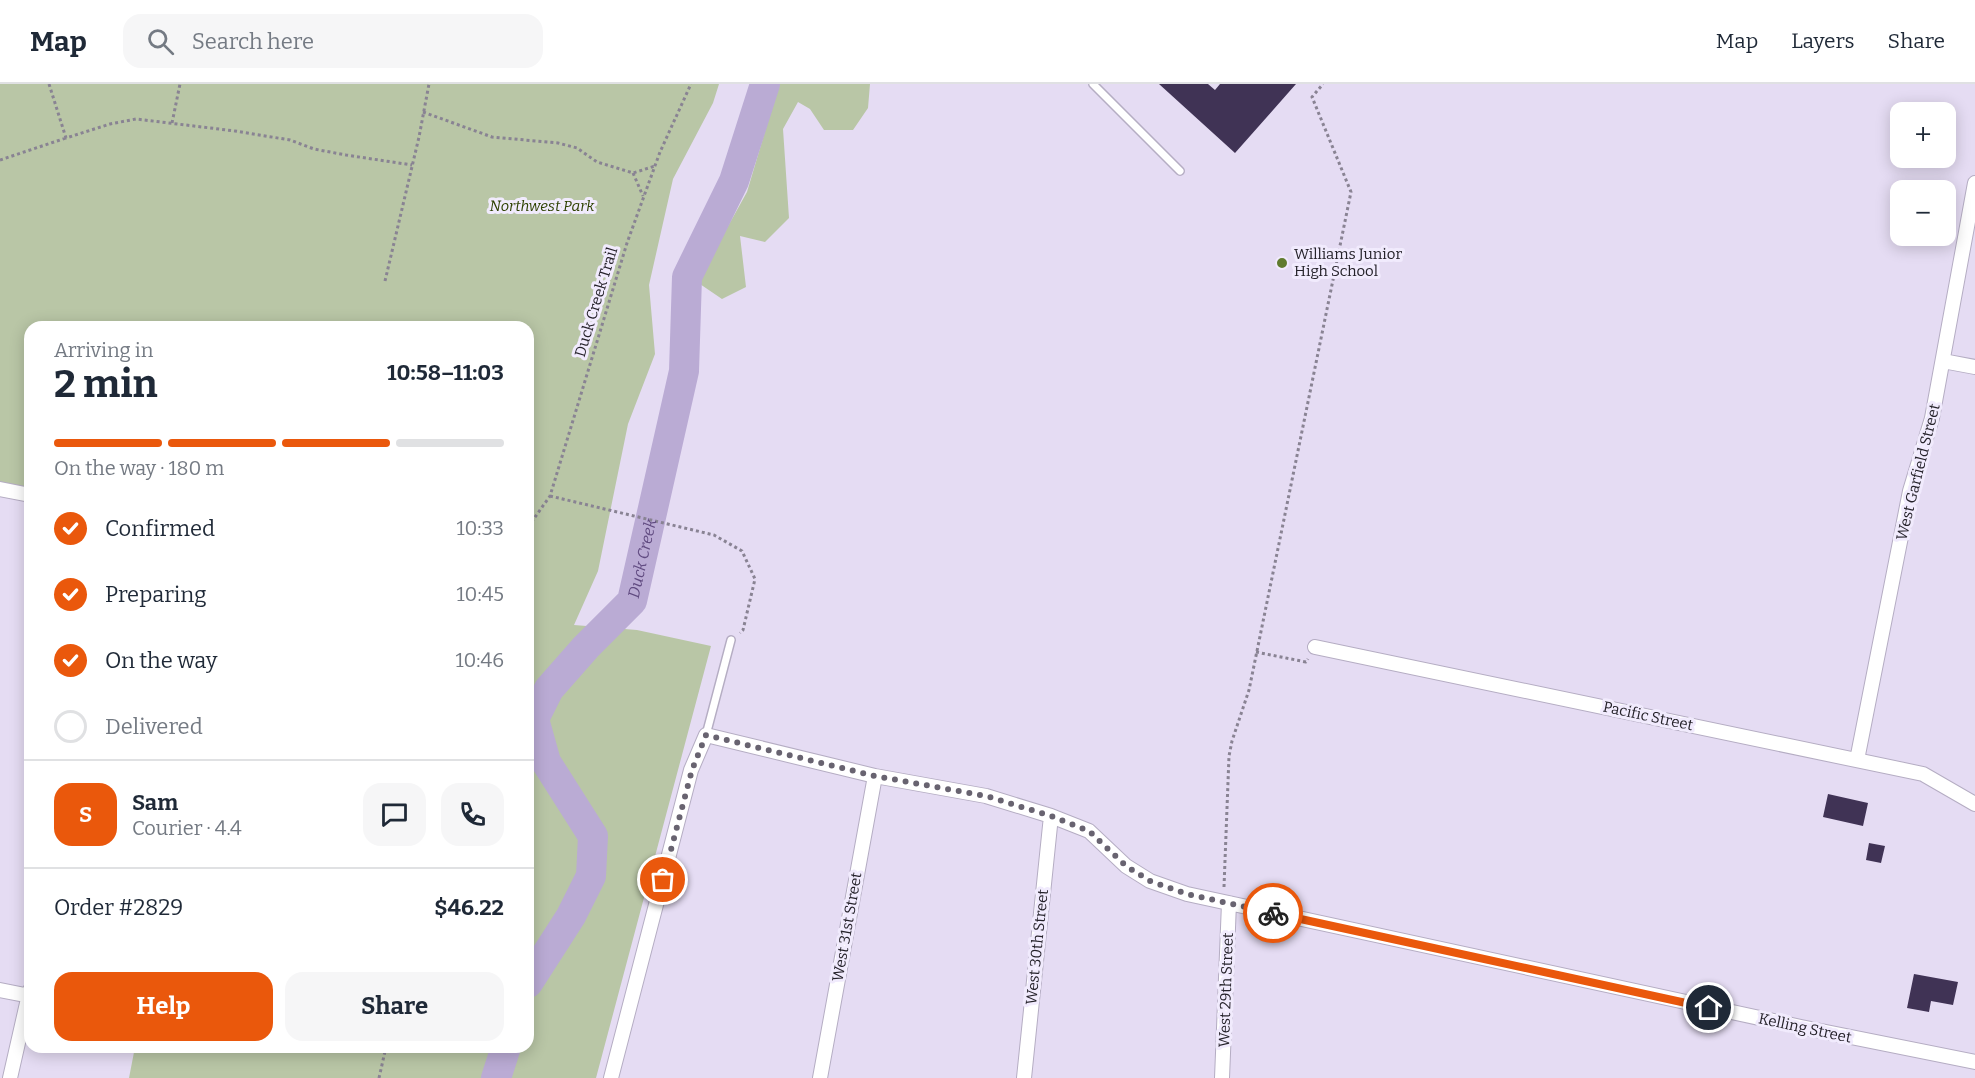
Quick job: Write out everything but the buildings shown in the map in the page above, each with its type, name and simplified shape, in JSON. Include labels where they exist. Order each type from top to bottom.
[{"type":"street","name":"West Garfield Street","points":[[1857,760],[1910,491],[1932,418],[1975,183]]},
{"type":"street","points":[[1943,361],[1975,367]]},
{"type":"street","points":[[0,489],[24,494]]},
{"type":"street","name":"Pacific Street","points":[[1315,646],[1923,774],[1975,804]]},
{"type":"street","points":[[611,1078],[692,770],[706,735]]},
{"type":"street","name":"Kelling Street","points":[[706,735],[875,776],[986,796],[1051,816],[1089,831],[1126,866],[1150,881],[1187,894],[1778,1022],[1975,1062]]},
{"type":"street","name":"West 31st Street","points":[[820,1078],[875,776]]},
{"type":"street","name":"West 30th Street","points":[[1024,1078],[1051,816]]},
{"type":"street","name":"West 29th Street","points":[[1222,1078],[1229,903]]},
{"type":"street","points":[[0,990],[24,993]]},
{"type":"street","points":[[10,1078],[24,1019]]},
{"type":"lane","points":[[1093,84],[1180,171]]},
{"type":"lane","points":[[706,735],[731,640]]},
{"type":"path","points":[[49,84],[66,138]]},
{"type":"path","points":[[172,123],[180,84]]},
{"type":"path","points":[[386,282],[429,84]]},
{"type":"path","name":"Duck Creek Trail","points":[[534,519],[550,496],[627,243],[655,166],[691,84]]},
{"type":"path","points":[[1229,903],[1223,889],[1229,756],[1249,690],[1351,192],[1312,97],[1323,84]]},
{"type":"path","points":[[423,112],[492,137],[558,142],[577,148],[597,162],[633,173],[655,166]]},
{"type":"path","points":[[0,160],[110,124],[136,119],[290,140],[314,149],[412,165]]},
{"type":"path","points":[[633,173],[644,196]]},
{"type":"path","points":[[550,496],[714,535],[742,551],[755,579],[743,630],[731,640]]},
{"type":"path","points":[[1256,651],[1306,662],[1315,646]]},
{"type":"path","points":[[379,1078],[385,1053]]},
{"type":"green space","name":"Northwest Park","points":[[0,84],[719,84],[713,103],[673,179],[649,285],[655,354],[628,424],[598,571],[574,625],[637,630],[711,646],[596,1078],[129,1078],[134,1053],[534,1053],[534,321],[24,321],[24,494],[0,489]]},
{"type":"green space","points":[[779,84],[870,84],[868,108],[853,130],[824,130],[810,109],[798,102],[783,129],[789,218],[765,242],[740,236],[746,287],[722,299],[697,282],[747,192]]},
{"type":"waterway","name":"Duck Creek","points":[[534,719],[549,689],[586,647],[632,601],[684,371],[687,277],[734,181],[765,84]]},
{"type":"waterway","name":"Duck Creek","points":[[534,719],[546,762],[593,836],[591,876],[571,916],[534,974]]},
{"type":"waterway","name":"Duck Creek","points":[[496,1078],[504,1053]]},
{"type":"way so far","points":[[663,880],[692,770],[706,735],[875,776],[986,796],[1051,816],[1089,831],[1126,866],[1150,881],[1187,894],[1273,913]]},
{"type":"place","name":"Williams Junior High School","points":[[1282,263]]},
{"type":"route","points":[[1273,913],[1709,1008]]}]
